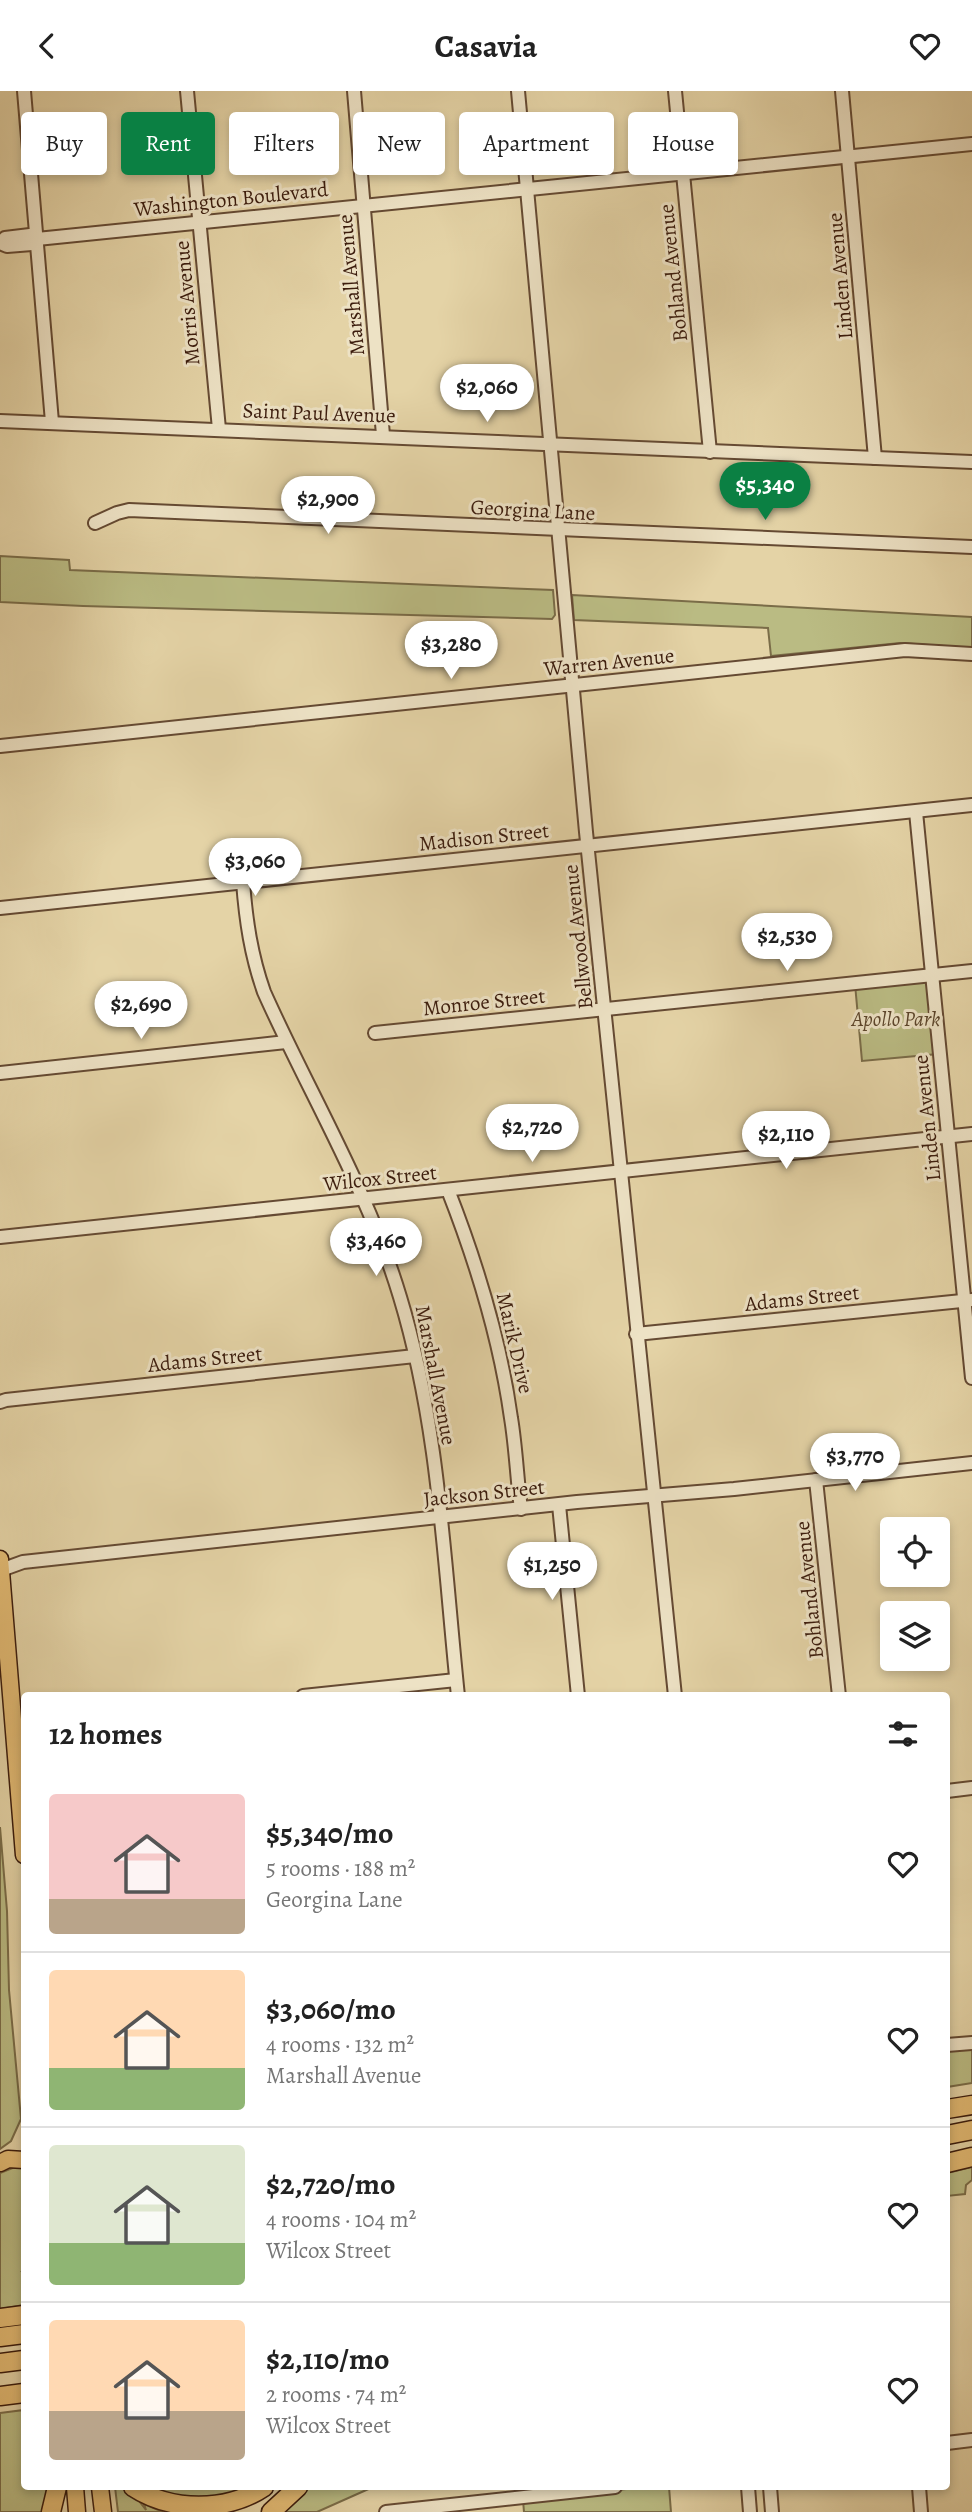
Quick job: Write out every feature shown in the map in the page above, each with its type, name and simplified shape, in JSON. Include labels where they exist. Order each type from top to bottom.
[{"type":"highway","points":[[950,2109],[972,2105]]},
{"type":"highway","points":[[950,2134],[972,2130]]},
{"type":"highway","points":[[950,2162],[972,2157]]},
{"type":"highway","points":[[0,2318],[21,2315]]},
{"type":"highway","points":[[0,2337],[21,2335]]},
{"type":"highway","points":[[0,2363],[21,2360]]},
{"type":"highway","points":[[0,2396],[21,2393]]},
{"type":"highway","points":[[51,2512],[56,2490]]},
{"type":"highway","points":[[137,2490],[160,2504],[197,2511],[225,2508],[247,2499],[260,2490]]},
{"type":"highway","points":[[271,2512],[295,2490]]},
{"type":"main road","points":[[0,1559],[19,1730],[21,1780]]},
{"type":"main road","points":[[0,2164],[8,2159],[21,2160]]},
{"type":"main road","points":[[75,2490],[77,2512]]},
{"type":"main road","points":[[100,2490],[103,2512]]},
{"type":"street","points":[[24,91],[52,422]]},
{"type":"street","name":"Morris Avenue","points":[[187,91],[219,429]]},
{"type":"street","name":"Marshall Avenue","points":[[354,91],[383,435]]},
{"type":"street","name":"Bellwood Avenue","points":[[518,91],[572,685],[636,1334],[675,1692]]},
{"type":"street","name":"Bohland Avenue","points":[[675,91],[677,112]]},
{"type":"street","name":"Linden Avenue","points":[[842,91],[876,458]]},
{"type":"street","name":"Washington Boulevard","points":[[738,168],[972,144]]},
{"type":"street","name":"Washington Boulevard","points":[[1,243],[7,246],[32,244],[37,239],[672,175]]},
{"type":"street","name":"Bohland Avenue","points":[[683,175],[710,452]]},
{"type":"street","name":"Saint Paul Avenue","points":[[0,421],[383,435],[550,445],[972,462]]},
{"type":"street","name":"Georgina Lane","points":[[95,523],[130,510],[558,531],[972,547]]},
{"type":"street","name":"Warren Avenue","points":[[0,746],[905,650],[972,654]]},
{"type":"street","name":"Madison Street","points":[[0,908],[972,805]]},
{"type":"street","name":"Linden Avenue","points":[[915,811],[948,1136],[968,1300],[972,1378]]},
{"type":"street","name":"Marshall Avenue","points":[[243,882],[253,962],[286,1042],[362,1199],[389,1263],[415,1356],[429,1428],[457,1692]]},
{"type":"street","name":"Monroe Street","points":[[375,1033],[972,971]]},
{"type":"street","points":[[0,1073],[286,1042]]},
{"type":"street","name":"Wilcox Street","points":[[0,1237],[972,1134]]},
{"type":"street","name":"Marik Drive","points":[[448,1190],[483,1290],[499,1352],[511,1419],[520,1509]]},
{"type":"street","name":"Adams Street","points":[[636,1334],[968,1300]]},
{"type":"street","name":"Adams Street","points":[[0,1402],[415,1356]]},
{"type":"street","name":"Jackson Street","points":[[1,1570],[23,1562],[972,1463]]},
{"type":"street","name":"Bohland Avenue","points":[[816,1480],[839,1692]]},
{"type":"street","points":[[559,1504],[578,1692]]},
{"type":"street","points":[[341,1692],[456,1680]]},
{"type":"street","points":[[950,1791],[972,1788]]},
{"type":"street","points":[[950,2045],[972,2043]]},
{"type":"street","points":[[950,2443],[972,2440]]},
{"type":"street","points":[[386,2512],[435,2509],[556,2490]]},
{"type":"street","points":[[748,2490],[750,2512]]},
{"type":"street","points":[[770,2490],[772,2512]]},
{"type":"street","points":[[919,2490],[922,2512]]},
{"type":"green space","points":[[0,556],[69,560],[70,570],[553,590],[555,615],[552,619],[0,602]]},
{"type":"green space","points":[[572,595],[972,617],[972,648],[900,643],[771,656],[768,628],[574,620]]},
{"type":"green space","name":"Apollo Park","points":[[930,977],[938,1054],[862,1061],[855,984]]},
{"type":"green space","points":[[0,1827],[7,1911],[9,1990],[21,2119],[11,2141],[0,2149]]},
{"type":"green space","points":[[972,2049],[972,2083],[950,2087],[950,2051]]},
{"type":"green space","points":[[21,2166],[21,2306],[0,2309],[0,2173]]},
{"type":"green space","points":[[972,2167],[972,2180],[966,2185],[965,2194],[950,2196],[950,2172]]},
{"type":"green space","points":[[21,2410],[21,2490],[51,2490],[45,2512],[0,2512],[0,2413]]},
{"type":"green space","points":[[115,2490],[127,2490],[146,2510],[144,2504],[163,2512],[118,2512]]},
{"type":"green space","points":[[154,2490],[244,2490],[205,2504]]},
{"type":"green space","points":[[303,2490],[366,2490],[317,2512],[282,2512]]},
{"type":"green space","points":[[617,2490],[669,2490],[671,2512],[524,2512],[523,2500]]}]
